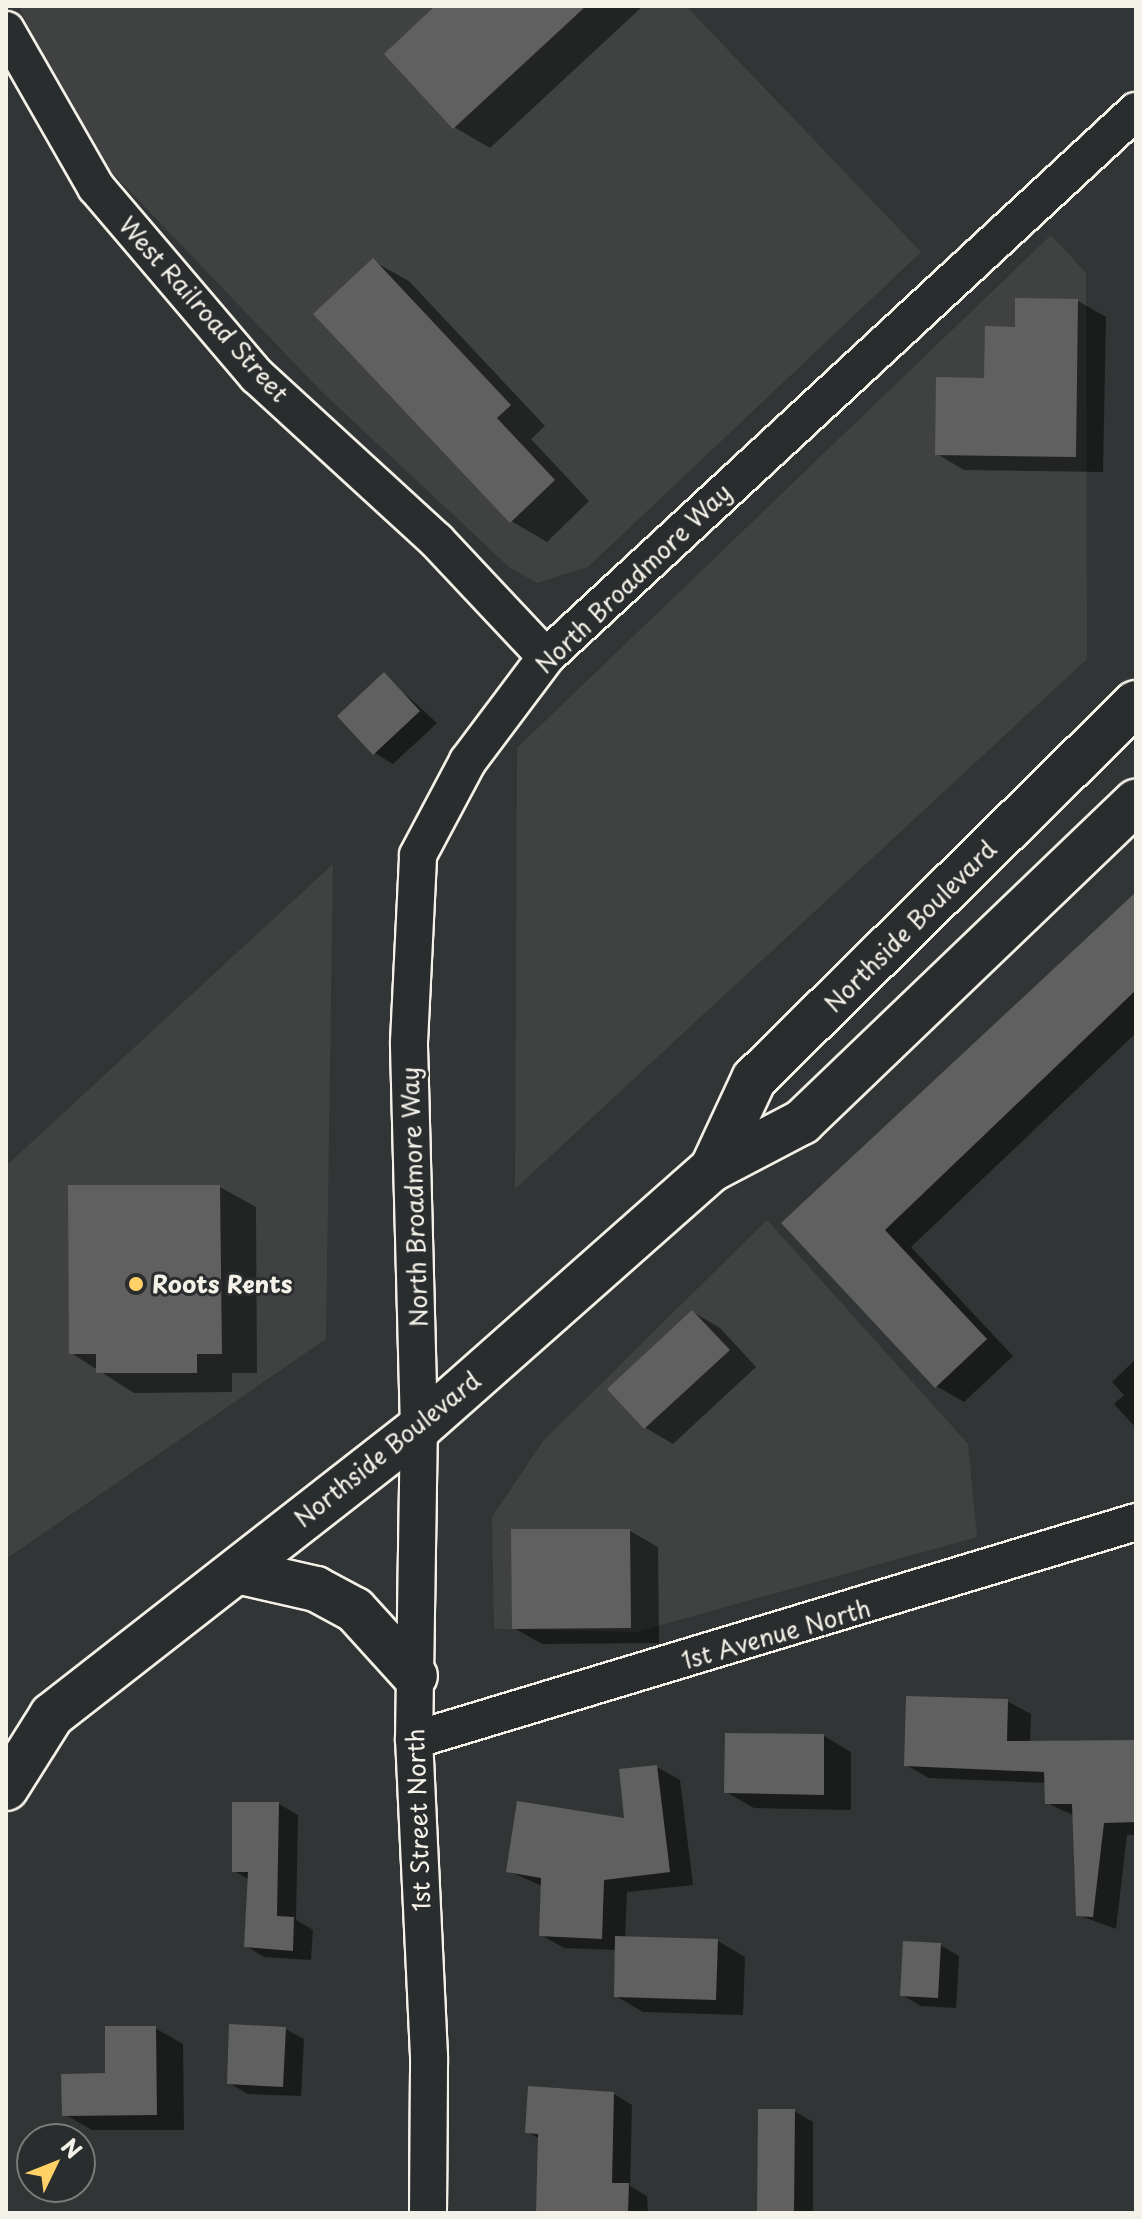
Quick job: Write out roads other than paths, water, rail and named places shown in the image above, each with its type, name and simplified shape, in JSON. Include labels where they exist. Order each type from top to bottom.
[{"type":"main road","name":"Northside Boulevard","points":[[712,1169],[754,1079],[1136,703]]},
{"type":"main road","name":"Northside Boulevard","points":[[6,1788],[52,1715],[419,1428],[712,1169],[802,1122],[1136,802]]},
{"type":"main road","points":[[237,1571],[316,1589],[355,1610],[415,1676]]},
{"type":"main road","name":"Northside Boulevard","points":[[6,1728],[52,1715]]},
{"type":"street","name":"West Railroad Street","points":[[6,30],[96,187],[257,376],[437,541],[546,657]]},
{"type":"street","name":"North Broadmore Way","points":[[419,1428],[409,1042],[418,855],[468,761],[546,657],[1136,111]]},
{"type":"street","name":"1st Street North","points":[[419,1428],[414,1740],[429,2056],[428,2213]]},
{"type":"street","name":"1st Avenue North","points":[[414,1740],[1136,1522]]},
{"type":"place","name":"Roots Rents","points":[[136,1284]]}]
